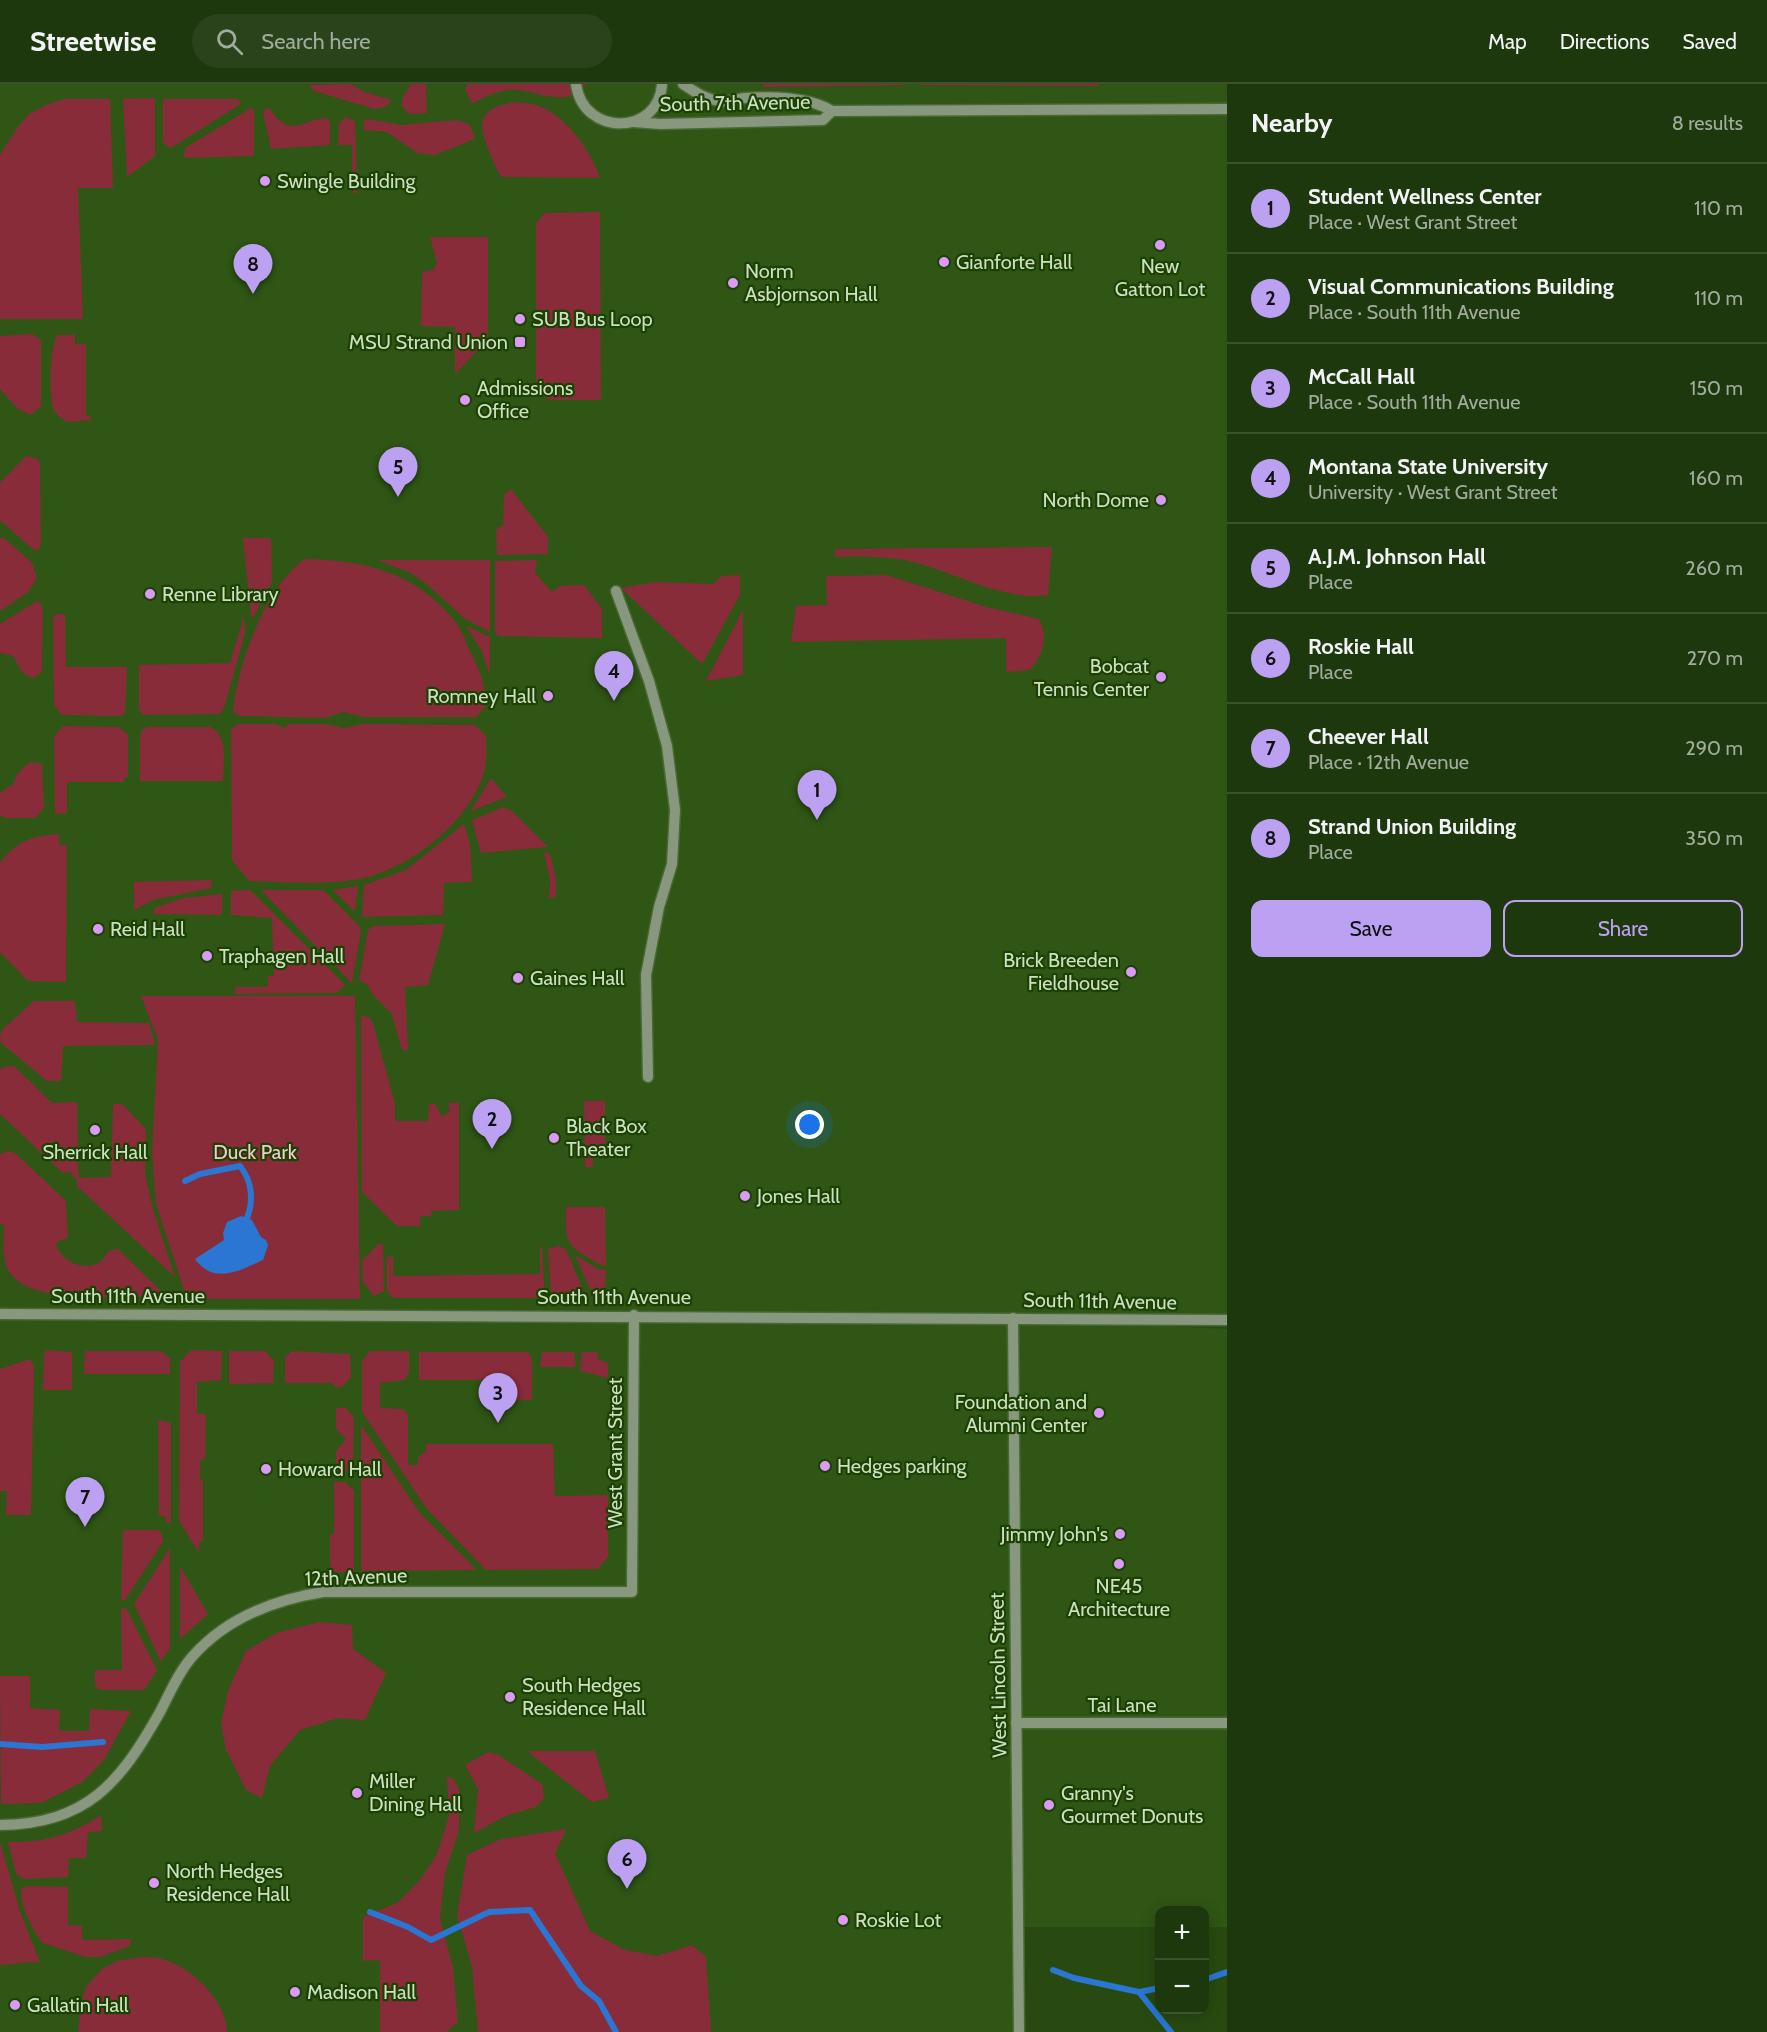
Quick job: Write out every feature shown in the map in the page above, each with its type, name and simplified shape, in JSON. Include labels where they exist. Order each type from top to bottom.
[{"type":"street","name":"South 7th Avenue","points":[[576,84],[577,94],[584,106],[594,116],[607,123],[823,120],[832,111]]},
{"type":"street","points":[[634,122],[647,115],[656,104],[662,84]]},
{"type":"street","name":"South 7th Avenue","points":[[683,84],[698,94],[722,101],[746,98],[793,100],[822,105],[832,111],[1227,110]]},
{"type":"street","points":[[616,591],[649,681],[667,746],[675,810],[672,864],[659,907],[646,975],[648,1077]]},
{"type":"street","name":"South 11th Avenue","points":[[0,1314],[634,1315],[1227,1320]]},
{"type":"street","name":"West Grant Street","points":[[632,1592],[634,1315]]},
{"type":"street","name":"West Lincoln Street","points":[[1013,1318],[1019,2032]]},
{"type":"street","name":"12th Avenue","points":[[0,1825],[40,1822],[58,1817],[96,1797],[121,1774],[133,1758],[181,1671],[193,1656],[236,1621],[253,1611],[291,1598],[323,1592],[632,1592]]},
{"type":"street","name":"Tai Lane","points":[[1016,1723],[1227,1723]]},
{"type":"shaded area","points":[[0,84],[1227,84],[1227,1318],[1031,1319],[1227,1329],[1227,1927],[1209,1927],[1209,1906],[1155,1906],[1155,1927],[1018,1927],[1019,2032],[0,2032]]},
{"type":"green space","points":[[351,84],[364,92],[392,100],[385,107],[374,109],[314,91],[309,85]]},
{"type":"green space","points":[[411,84],[426,84],[427,113],[410,114],[402,107],[402,99]]},
{"type":"green space","points":[[468,84],[587,84],[569,96],[559,97],[507,90],[472,104],[465,89]]},
{"type":"green space","points":[[763,84],[906,84],[906,85],[763,87]]},
{"type":"green space","points":[[1098,84],[1098,86],[921,85]]},
{"type":"green space","points":[[155,98],[155,156],[127,177],[123,99]]},
{"type":"green space","points":[[65,99],[110,99],[113,188],[78,188],[83,319],[0,319],[0,155],[29,114],[48,104]]},
{"type":"green space","points":[[163,99],[238,99],[240,102],[239,105],[171,148],[163,143]]},
{"type":"green space","points":[[516,102],[541,107],[554,114],[571,129],[591,158],[600,178],[502,177],[488,148],[482,127],[489,111]]},
{"type":"green space","points":[[251,108],[254,110],[254,156],[184,158],[185,148]]},
{"type":"green space","points":[[265,109],[270,109],[284,124],[290,126],[327,118],[330,123],[330,145],[271,149],[263,112]]},
{"type":"green space","points":[[346,117],[355,121],[357,193],[353,193],[352,145],[338,145],[339,124]]},
{"type":"green space","points":[[367,119],[402,125],[457,120],[470,125],[475,139],[435,155],[417,153],[387,132],[364,130],[364,121]]},
{"type":"green space","points":[[600,212],[601,400],[551,400],[543,397],[536,387],[536,223],[545,213]]},
{"type":"green space","points":[[430,237],[488,237],[488,339],[455,374],[455,327],[421,326],[422,272],[433,270],[437,263]]},
{"type":"green space","points":[[32,334],[41,340],[41,407],[30,415],[17,408],[0,389],[0,336]]},
{"type":"green space","points":[[57,335],[75,335],[75,344],[86,344],[86,416],[90,416],[91,420],[67,422],[55,412],[51,396],[51,373]]},
{"type":"green space","points":[[26,456],[38,459],[40,465],[41,543],[39,549],[35,551],[0,520],[0,483]]},
{"type":"green space","points":[[511,489],[548,537],[548,554],[497,555],[496,530],[503,525],[504,495]]},
{"type":"green space","points":[[0,538],[4,538],[32,563],[37,578],[28,592],[2,610],[0,610]]},
{"type":"green space","points":[[243,538],[271,538],[272,582],[253,618],[251,615]]},
{"type":"green space","points":[[1052,547],[1048,595],[1034,596],[1003,592],[904,560],[835,557],[835,549]]},
{"type":"green space","points":[[305,559],[367,566],[387,572],[422,590],[439,604],[463,634],[481,676],[486,706],[476,717],[364,717],[344,712],[325,718],[241,716],[233,712],[240,672],[256,628],[278,587]]},
{"type":"green space","points":[[378,560],[490,560],[490,632],[465,619],[428,585],[411,573]]},
{"type":"green space","points":[[537,560],[535,573],[552,592],[560,586],[584,585],[602,609],[602,638],[498,636],[495,632],[495,561]]},
{"type":"green space","points":[[740,575],[740,595],[702,664],[621,588],[655,582],[713,584],[722,576]]},
{"type":"green space","points":[[886,575],[990,608],[1039,619],[1044,639],[1038,658],[1030,670],[1006,672],[1006,638],[791,642],[796,606],[827,605],[826,576]]},
{"type":"green space","points":[[37,601],[41,604],[43,611],[42,671],[34,678],[23,673],[13,656],[0,653],[0,624]]},
{"type":"green space","points":[[743,610],[743,675],[706,681]]},
{"type":"green space","points":[[57,614],[65,614],[66,667],[127,667],[125,714],[119,716],[62,715],[54,705],[53,617]]},
{"type":"green space","points":[[244,616],[245,633],[224,708],[220,714],[143,715],[139,710],[139,665],[230,663]]},
{"type":"green space","points":[[466,626],[490,637],[490,675],[481,650]]},
{"type":"green space","points":[[238,724],[276,724],[284,728],[289,724],[325,724],[344,728],[365,724],[475,725],[486,736],[486,763],[480,782],[457,819],[440,836],[403,863],[364,878],[336,882],[249,881],[232,860],[231,729]]},
{"type":"green space","points":[[63,726],[119,727],[128,735],[128,777],[124,778],[124,782],[67,782],[67,813],[55,814],[54,737]]},
{"type":"green space","points":[[147,727],[211,727],[217,732],[223,744],[223,781],[140,781],[140,736],[142,730]]},
{"type":"green space","points":[[30,762],[42,764],[44,808],[35,818],[5,818],[0,815],[0,793],[14,783],[17,774]]},
{"type":"green space","points":[[491,778],[507,797],[471,811]]},
{"type":"green space","points":[[503,807],[512,811],[548,847],[481,853],[472,820]]},
{"type":"green space","points":[[464,824],[470,844],[472,882],[444,883],[443,915],[362,917],[364,885],[406,870]]},
{"type":"green space","points":[[59,834],[59,845],[67,845],[66,982],[28,981],[0,952],[0,863],[12,849],[25,841]]},
{"type":"green space","points":[[544,853],[550,853],[556,879],[556,897],[549,898],[550,880]]},
{"type":"green space","points":[[212,880],[211,888],[153,900],[134,910],[134,882]]},
{"type":"green space","points":[[358,886],[353,910],[333,890]]},
{"type":"green space","points":[[250,890],[345,985],[337,993],[235,994],[235,987],[268,987],[268,976],[274,976],[272,918],[231,915],[231,891]]},
{"type":"green space","points":[[261,890],[323,890],[359,926],[361,931],[352,983]]},
{"type":"green space","points":[[222,894],[222,915],[154,914],[154,908],[184,898]]},
{"type":"green space","points":[[445,924],[428,985],[405,987],[408,1050],[402,1050],[392,1014],[374,996],[366,983],[359,981],[368,930],[373,926]]},
{"type":"green space","name":"Duck Park","points":[[141,996],[355,996],[360,1299],[187,1299],[156,1204],[152,1153],[158,1040]]},
{"type":"green space","points":[[34,1001],[75,1001],[77,1022],[149,1023],[155,1045],[63,1046],[61,1081],[47,1081],[1,1043],[0,1035],[3,1029]]},
{"type":"green space","points":[[361,1015],[370,1018],[373,1023],[395,1104],[395,1121],[428,1121],[429,1104],[435,1104],[442,1116],[450,1112],[448,1103],[459,1103],[459,1210],[432,1211],[431,1216],[420,1216],[420,1226],[397,1226],[362,1192]]},
{"type":"green space","points":[[14,1066],[52,1103],[77,1102],[78,1148],[73,1149],[73,1161],[78,1162],[79,1178],[111,1177],[113,1104],[122,1104],[146,1129],[145,1173],[152,1206],[175,1277],[77,1186],[77,1180],[70,1172],[63,1173],[0,1114],[0,1069]]},
{"type":"green space","points":[[584,1101],[605,1101],[605,1150],[593,1158],[593,1167],[585,1167]]},
{"type":"green space","points":[[9,1151],[15,1153],[66,1201],[68,1238],[56,1244],[65,1258],[81,1266],[89,1266],[97,1264],[108,1251],[118,1249],[164,1294],[162,1296],[79,1297],[36,1290],[19,1282],[8,1270],[4,1259],[4,1224],[0,1224],[0,1154]]},
{"type":"green space","points":[[566,1207],[605,1207],[606,1265],[601,1265],[570,1244],[566,1230]]},
{"type":"green space","points":[[378,1244],[383,1244],[384,1291],[374,1296],[363,1282],[362,1261]]},
{"type":"green space","points":[[558,1246],[566,1249],[583,1290],[582,1298],[554,1298],[551,1295],[548,1249]]},
{"type":"green space","points":[[540,1247],[542,1247],[545,1298],[393,1298],[387,1291],[387,1257],[393,1256],[393,1276],[540,1274]]},
{"type":"green space","points":[[575,1255],[598,1269],[606,1270],[605,1291],[590,1289]]},
{"type":"green space","points":[[47,1350],[72,1352],[72,1390],[43,1390],[44,1354]]},
{"type":"green space","points":[[191,1350],[222,1351],[221,1380],[197,1382],[197,1414],[206,1414],[205,1459],[200,1460],[200,1479],[203,1480],[203,1542],[199,1542],[199,1553],[179,1521],[180,1362]]},
{"type":"green space","points":[[85,1351],[161,1351],[170,1358],[170,1374],[84,1374]]},
{"type":"green space","points":[[229,1351],[265,1351],[274,1361],[273,1383],[229,1384]]},
{"type":"green space","points":[[292,1351],[350,1354],[351,1377],[342,1387],[334,1387],[333,1383],[285,1383],[285,1358]]},
{"type":"green space","points":[[370,1351],[409,1351],[409,1372],[405,1380],[380,1383],[380,1408],[403,1409],[408,1415],[408,1465],[418,1465],[418,1457],[426,1451],[426,1444],[553,1444],[555,1496],[608,1495],[608,1557],[598,1569],[486,1570],[427,1509],[362,1412],[362,1361]]},
{"type":"green space","points":[[419,1352],[528,1352],[532,1358],[532,1400],[486,1400],[486,1380],[419,1380]]},
{"type":"green space","points":[[542,1352],[574,1352],[576,1367],[540,1367]]},
{"type":"green space","points":[[582,1352],[597,1352],[598,1359],[608,1363],[608,1378],[580,1371]]},
{"type":"green space","points":[[30,1359],[34,1367],[31,1515],[6,1515],[7,1491],[0,1491],[0,1369]]},
{"type":"green space","points":[[336,1408],[346,1408],[354,1418],[353,1465],[345,1473],[336,1473],[336,1451],[346,1439],[336,1429]]},
{"type":"green space","points":[[158,1420],[171,1423],[171,1523],[166,1523],[166,1516],[159,1516]]},
{"type":"green space","points":[[361,1425],[419,1512],[477,1570],[361,1571]]},
{"type":"green space","points":[[334,1482],[345,1482],[354,1491],[354,1572],[330,1572],[330,1534],[334,1534]]},
{"type":"green space","points":[[123,1530],[159,1530],[164,1540],[125,1600],[121,1600]]},
{"type":"green space","points":[[170,1548],[170,1648],[161,1662],[134,1604]]},
{"type":"green space","points":[[180,1566],[208,1614],[180,1639]]},
{"type":"green space","points":[[121,1608],[126,1608],[157,1670],[144,1690],[100,1690],[95,1686],[95,1670],[122,1670]]},
{"type":"green space","points":[[319,1622],[352,1625],[353,1649],[386,1673],[365,1720],[338,1718],[300,1730],[270,1766],[262,1798],[246,1790],[226,1750],[221,1723],[228,1691],[246,1651],[277,1633]]},
{"type":"green space","points":[[0,1676],[30,1676],[30,1708],[60,1710],[59,1731],[89,1731],[90,1709],[131,1711],[104,1760],[82,1782],[41,1803],[1,1804]]},
{"type":"green space","points":[[527,1751],[595,1751],[609,1798],[592,1802]]},
{"type":"green space","points":[[488,1752],[498,1755],[542,1784],[544,1798],[536,1807],[508,1815],[474,1833],[478,1789],[465,1765]]},
{"type":"green space","points":[[447,1776],[453,1779],[459,1789],[459,1830],[445,1873],[440,1918],[453,1968],[458,2022],[446,2032],[380,2032],[380,1960],[363,1961],[363,1917],[397,1903],[420,1880],[437,1854],[449,1816]]},
{"type":"green space","points":[[101,1815],[102,1831],[88,1832],[86,1858],[69,1858],[68,1877],[24,1879],[16,1874],[8,1842],[33,1841],[68,1833]]},
{"type":"green space","points":[[567,1829],[555,1853],[590,1931],[625,1950],[657,1956],[692,1945],[706,1957],[711,2032],[478,2032],[472,1967],[457,1915],[467,1855],[501,1839]]},
{"type":"green space","points":[[0,1842],[20,1911],[40,1963],[0,1965]]},
{"type":"green space","points":[[28,1886],[68,1887],[68,1925],[82,1926],[82,1940],[131,1939],[130,1946],[100,1957],[85,1957],[43,1943],[31,1925],[24,1908],[21,1893],[22,1888]]},
{"type":"green space","points":[[141,1957],[165,1960],[186,1970],[196,1978],[215,1998],[221,2009],[227,2032],[78,2032],[81,2003],[86,1987],[102,1969],[117,1961]]},
{"type":"water","points":[[241,1216],[252,1220],[261,1237],[266,1240],[268,1245],[263,1260],[227,1273],[218,1274],[202,1267],[195,1259],[224,1240],[223,1233],[227,1222]]},
{"type":"waterway","points":[[185,1181],[200,1174],[240,1166],[251,1191],[251,1204],[247,1218]]},
{"type":"waterway","points":[[0,1744],[42,1747],[103,1742]]},
{"type":"waterway","points":[[370,1912],[408,1927],[431,1940],[489,1912],[530,1910],[581,1986],[599,2001],[616,2032]]},
{"type":"waterway","points":[[1053,1970],[1074,1978],[1139,1992],[1171,2032]]},
{"type":"waterway","points":[[1209,1978],[1227,1972]]},
{"type":"waterway","points":[[1139,1992],[1155,1989]]},
{"type":"place","name":"Swingle Building","points":[[265,181]]},
{"type":"place","name":"New Gatton Lot","points":[[1160,245]]},
{"type":"place","name":"Gianforte Hall","points":[[944,262]]},
{"type":"place","name":"Norm Asbjornson Hall","points":[[733,283]]},
{"type":"place","name":"Strand Union Building","points":[[253,294]]},
{"type":"place","name":"SUB Bus Loop","points":[[520,319]]},
{"type":"place","name":"MSU Strand Union","points":[[520,342]]},
{"type":"place","name":"Admissions Office","points":[[465,400]]},
{"type":"place","name":"A.J.M. Johnson Hall","points":[[398,497]]},
{"type":"place","name":"North Dome","points":[[1161,500]]},
{"type":"place","name":"Renne Library","points":[[150,594]]},
{"type":"place","name":"Bobcat Tennis Center","points":[[1161,677]]},
{"type":"place","name":"Romney Hall","points":[[548,696]]},
{"type":"place","name":"Montana State University","points":[[614,701]]},
{"type":"place","name":"Student Wellness Center","points":[[817,820]]},
{"type":"place","name":"Reid Hall","points":[[98,929]]},
{"type":"place","name":"Traphagen Hall","points":[[207,956]]},
{"type":"place","name":"Brick Breeden Fieldhouse","points":[[1131,972]]},
{"type":"place","name":"Gaines Hall","points":[[518,978]]},
{"type":"place","name":"Sherrick Hall","points":[[95,1130]]},
{"type":"place","name":"Black Box Theater","points":[[554,1138]]},
{"type":"place","name":"Visual Communications Building","points":[[492,1149]]},
{"type":"place","name":"Jones Hall","points":[[745,1196]]},
{"type":"place","name":"Foundation and Alumni Center","points":[[1099,1413]]},
{"type":"place","name":"McCall Hall","points":[[498,1423]]},
{"type":"place","name":"Hedges parking","points":[[825,1466]]},
{"type":"place","name":"Howard Hall","points":[[266,1469]]},
{"type":"place","name":"Cheever Hall","points":[[85,1527]]},
{"type":"place","name":"Jimmy John's","points":[[1120,1534]]},
{"type":"place","name":"NE45 Architecture","points":[[1119,1564]]},
{"type":"place","name":"South Hedges Residence Hall","points":[[510,1697]]},
{"type":"place","name":"Miller Dining Hall","points":[[357,1793]]},
{"type":"place","name":"Granny's Gourmet Donuts","points":[[1049,1805]]},
{"type":"place","name":"North Hedges Residence Hall","points":[[154,1883]]},
{"type":"place","name":"Roskie Hall","points":[[627,1889]]},
{"type":"place","name":"Roskie Lot","points":[[843,1920]]},
{"type":"place","name":"Madison Hall","points":[[295,1992]]},
{"type":"place","name":"Gallatin Hall","points":[[15,2005]]}]
